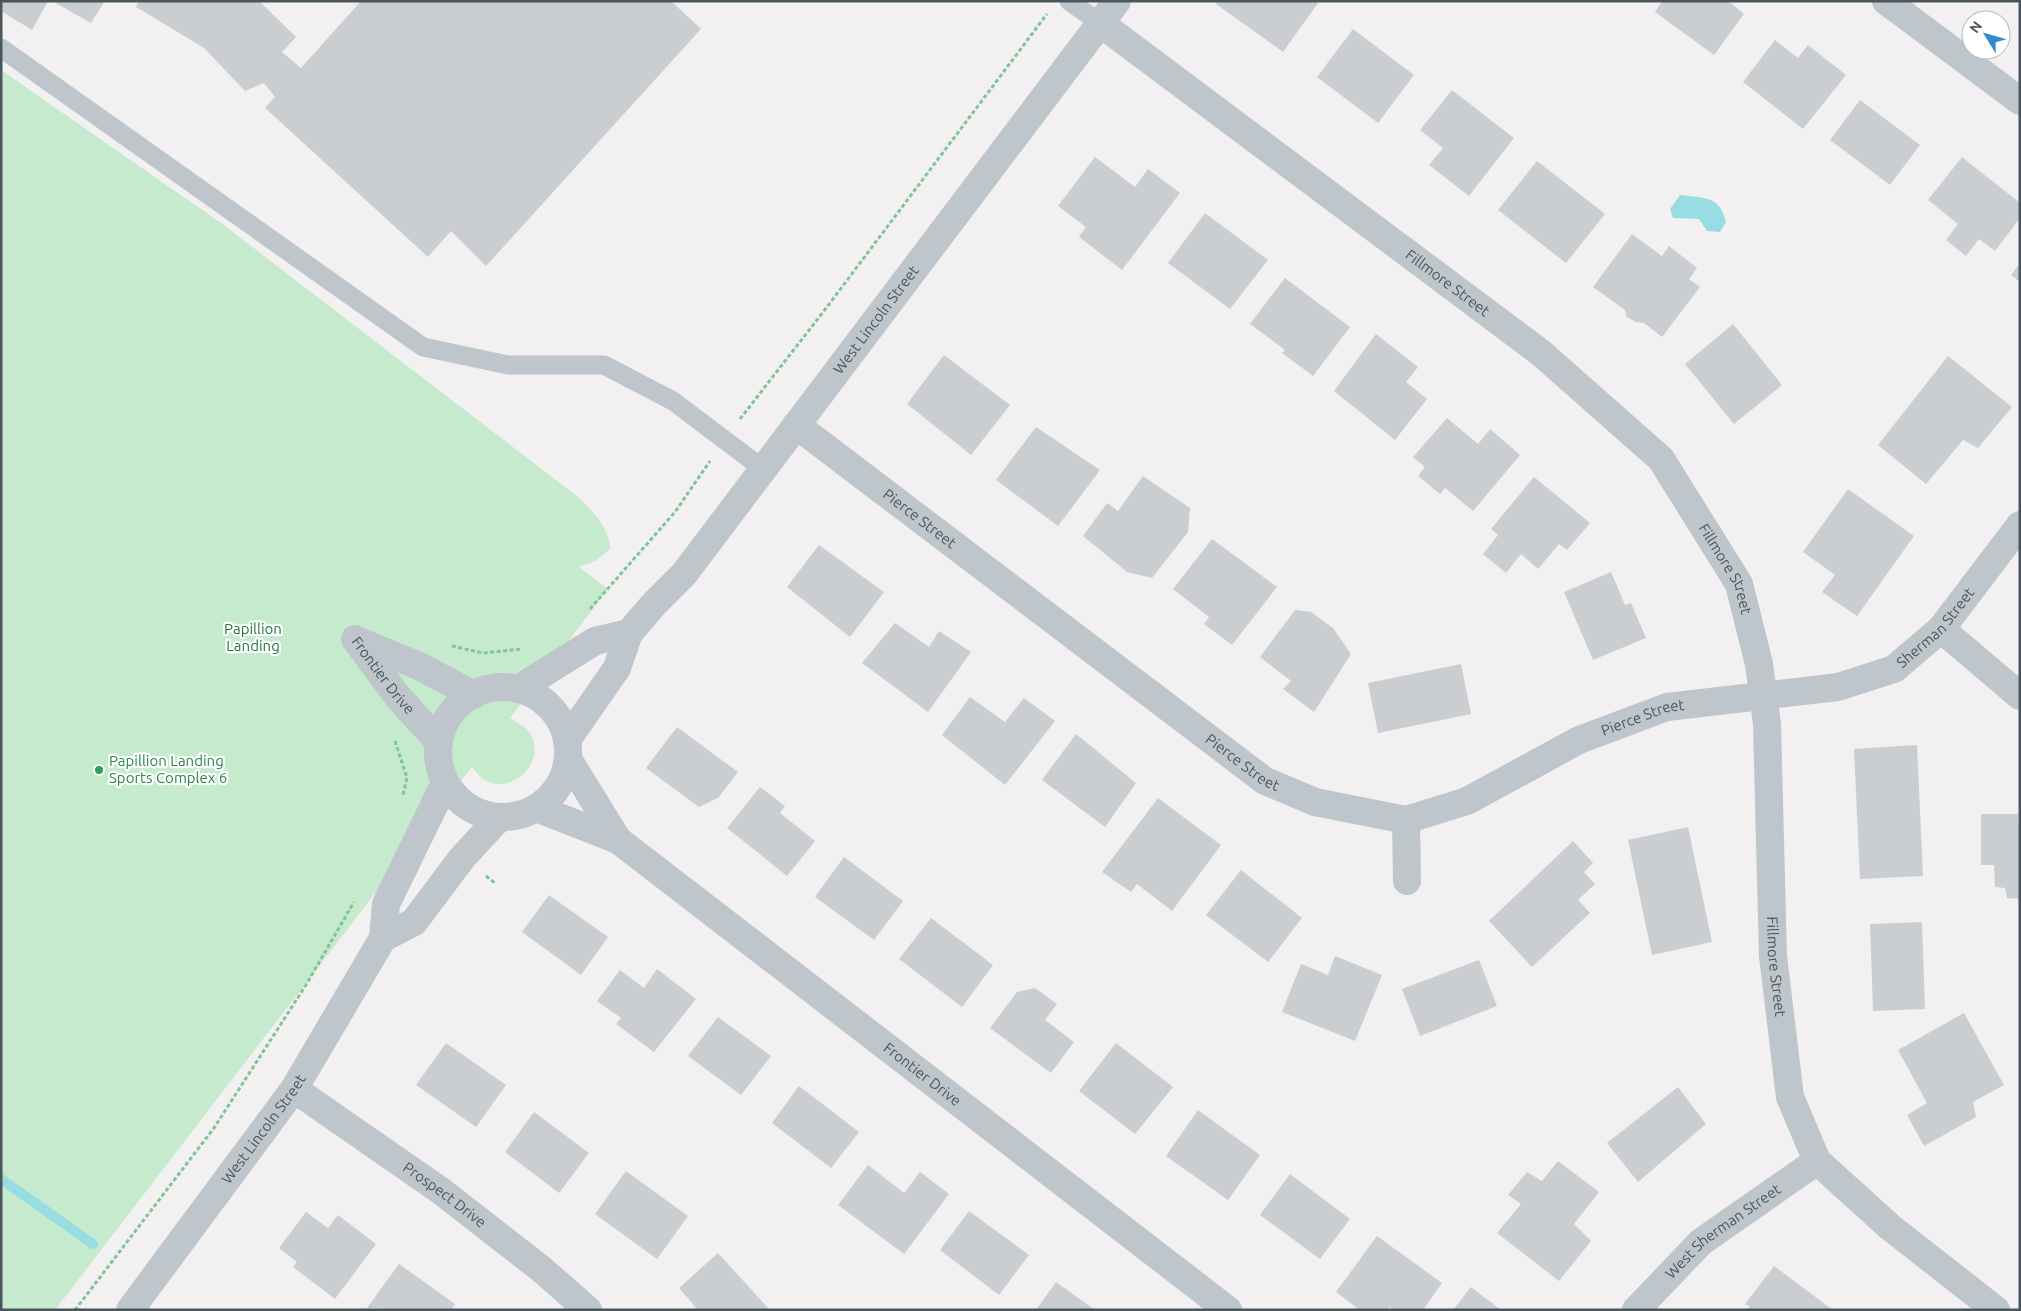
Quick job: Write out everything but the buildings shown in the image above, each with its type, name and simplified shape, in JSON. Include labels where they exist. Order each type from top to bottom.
[{"type":"street","name":"West Lincoln Street","points":[[567,749],[617,668],[629,633],[684,574],[1117,1]]},
{"type":"street","points":[[1886,1],[2020,101]]},
{"type":"street","name":"Fillmore Street","points":[[1100,23],[1541,353],[1661,459],[1739,584],[1759,664],[1767,724],[1773,956],[1790,1097],[1817,1161],[1890,1228],[1996,1310]]},
{"type":"street","name":"Pierce Street","points":[[796,425],[1265,781],[1315,802],[1406,820],[1467,801],[1579,740],[1668,707],[1764,695]]},
{"type":"street","name":"Sherman Street","points":[[1764,695],[1838,687],[1894,669],[1941,629],[2020,524]]},
{"type":"street","points":[[1941,629],[2020,696]]},
{"type":"street","points":[[518,689],[595,641],[629,633]]},
{"type":"street","name":"Frontier Drive","points":[[440,742],[398,697],[355,639],[419,666],[474,695]]},
{"type":"street","points":[[499,687],[518,689],[536,696],[551,708],[561,723],[567,749],[563,776],[554,792],[536,808],[524,814],[500,817],[488,816],[470,809],[456,797],[445,783],[440,766],[442,730],[450,715],[463,701],[480,691],[499,687]]},
{"type":"street","name":"Frontier Drive","points":[[567,749],[618,840]]},
{"type":"street","name":"West Lincoln Street","points":[[130,1310],[294,1088],[383,938],[386,904],[445,783]]},
{"type":"street","name":"Frontier Drive","points":[[536,808],[618,840],[1228,1310]]},
{"type":"street","points":[[383,938],[414,922],[462,858],[500,817]]},
{"type":"street","points":[[1406,820],[1406,881]]},
{"type":"street","name":"Prospect Drive","points":[[294,1088],[441,1191],[540,1268],[588,1310]]},
{"type":"street","name":"West Sherman Street","points":[[1636,1310],[1702,1242],[1817,1161]]},
{"type":"lane","points":[[1070,1],[1100,23]]},
{"type":"lane","points":[[1,48],[423,347],[508,365],[604,365],[673,401],[764,469]]},
{"type":"green space","name":"Papillion Landing","points":[[1,70],[221,223],[578,497],[604,527],[610,549],[595,561],[579,567],[608,589],[510,718],[524,727],[531,735],[534,757],[530,766],[523,775],[514,781],[504,784],[493,783],[483,779],[472,767],[55,1310],[1,1310]]},
{"type":"water","points":[[1680,195],[1703,198],[1715,202],[1720,207],[1726,222],[1720,232],[1707,231],[1699,219],[1673,218],[1670,209]]},
{"type":"waterway","points":[[1,1179],[93,1244]]},
{"type":"place","name":"Papillion Landing Sports Complex 6","points":[[99,770]]}]
